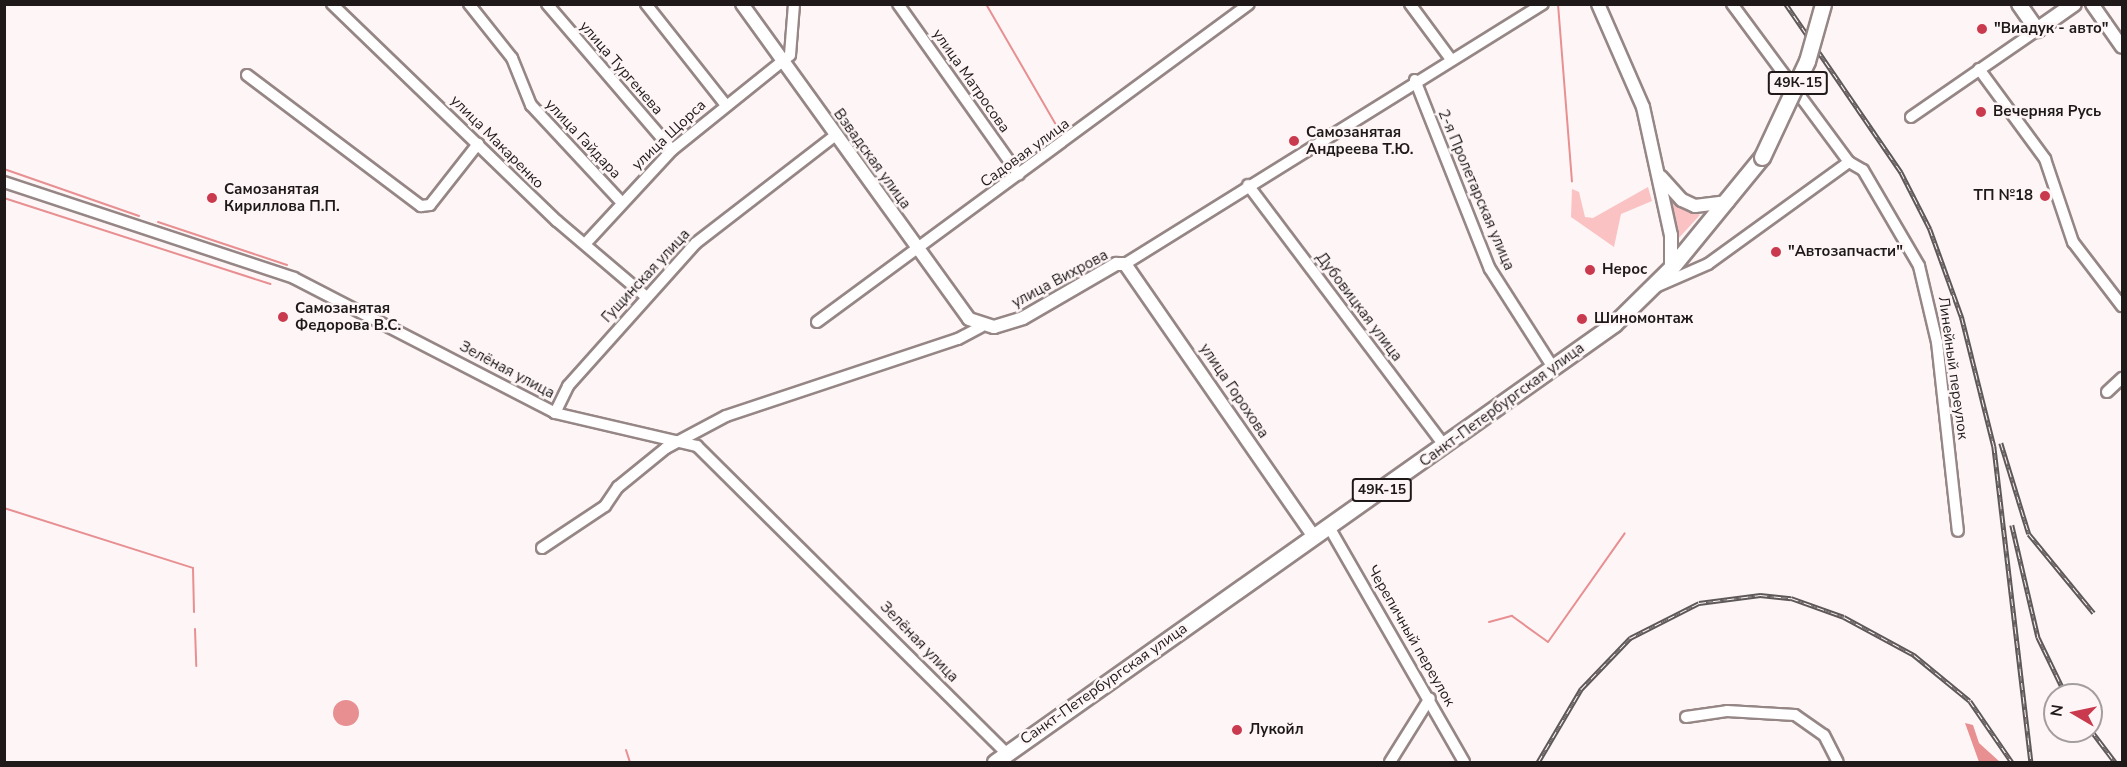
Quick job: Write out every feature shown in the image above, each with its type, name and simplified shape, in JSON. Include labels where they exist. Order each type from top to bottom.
[{"type":"main road","name":"49К-15","points":[[1650,290],[1728,202],[1762,157],[1803,71],[1823,4]]},
{"type":"main road","points":[[2019,4],[2037,30],[2074,4]]},
{"type":"main road","name":"Санкт-Петербургская улица","points":[[1001,758],[1554,369],[1650,290]]},
{"type":"street","name":"улица Макаренко","points":[[332,4],[585,244],[645,296]]},
{"type":"street","name":"улица Гайдара","points":[[468,4],[512,58],[531,105],[621,202]]},
{"type":"street","name":"улица Тургенева","points":[[547,4],[672,150]]},
{"type":"street","points":[[646,4],[724,104]]},
{"type":"street","name":"Взвадская улица","points":[[742,4],[920,250],[981,327]]},
{"type":"street","points":[[782,59],[790,55],[794,42],[794,4]]},
{"type":"street","name":"улица Матросова","points":[[898,4],[1019,175]]},
{"type":"street","name":"Садовая улица","points":[[817,322],[920,250],[1250,4]]},
{"type":"street","points":[[1410,4],[1450,58]]},
{"type":"street","points":[[1598,4],[1643,107],[1659,173],[1671,268]]},
{"type":"street","name":"Линейный переулок","points":[[1732,4],[1849,162],[1863,170],[1919,266],[1937,342],[1958,531]]},
{"type":"street","points":[[2092,4],[2122,47]]},
{"type":"street","name":"улица Вихрова","points":[[542,548],[605,506],[618,487],[681,440],[771,398],[958,339],[981,327],[1023,318],[1116,264],[1125,264],[1536,6]]},
{"type":"street","points":[[1911,117],[2037,30]]},
{"type":"street","name":"улица Щорса","points":[[585,244],[621,202],[672,150],[724,104],[782,59]]},
{"type":"street","points":[[1979,69],[2045,159],[2073,242],[2122,306]]},
{"type":"street","points":[[247,75],[421,206],[430,205],[478,144]]},
{"type":"street","name":"2-я Пролетарская улица","points":[[1415,80],[1490,269],[1554,369]]},
{"type":"street","name":"Гущинская улица","points":[[555,413],[568,387],[645,296],[696,243],[837,135]]},
{"type":"street","name":"Санкт-Петербургская улица","points":[[1650,290],[1708,264],[1849,162]]},
{"type":"street","points":[[1659,173],[1682,200],[1695,206],[1728,202]]},
{"type":"street","name":"Зелёная улица","points":[[4,182],[294,278],[555,413],[681,440],[697,446],[736,480],[1001,758]]},
{"type":"street","name":"Дубовицкая улица","points":[[1248,185],[1445,446]]},
{"type":"street","name":"улица Горохова","points":[[1125,264],[1314,537]]},
{"type":"street","points":[[2122,378],[2107,392],[2122,390]]},
{"type":"street","name":"Черепичный переулок","points":[[1329,527],[1430,698],[1464,762]]},
{"type":"street","points":[[1390,762],[1430,698]]},
{"type":"street","points":[[1686,717],[1727,711],[1795,715],[1824,735],[1838,762]]},
{"type":"shaded area","points":[[1648,187],[1652,201],[1621,214],[1614,247],[1571,217],[1572,189],[1579,192],[1585,217],[1593,218]]},
{"type":"shaded area","points":[[1669,199],[1700,215],[1677,240]]},
{"type":"shaded area","points":[[346,700],[355,704],[359,713],[355,722],[346,726],[337,722],[333,713],[337,704]]},
{"type":"shaded area","points":[[1965,723],[1973,725],[1979,743],[2000,762],[1979,762]]},
{"type":"waterway","points":[[986,4],[1062,135]]},
{"type":"waterway","points":[[1558,4],[1572,181]]},
{"type":"waterway","points":[[1090,114],[1114,97]]},
{"type":"waterway","points":[[1021,165],[1084,118]]},
{"type":"waterway","points":[[4,169],[139,216]]},
{"type":"waterway","points":[[4,198],[270,284]]},
{"type":"waterway","points":[[158,222],[287,265]]},
{"type":"waterway","points":[[4,508],[193,568],[194,612]]},
{"type":"waterway","points":[[1489,622],[1512,616],[1548,642],[1625,533]]},
{"type":"waterway","points":[[195,629],[196,666]]},
{"type":"waterway","points":[[626,750],[630,762]]},
{"type":"railway","points":[[1786,4],[1901,172],[1930,229],[1962,318],[1994,446],[2031,762]]},
{"type":"railway","points":[[2001,443],[2029,534],[2094,613]]},
{"type":"railway","points":[[2012,525],[2038,637],[2060,683]]},
{"type":"railway","points":[[1538,762],[1581,689],[1630,638],[1699,603],[1760,595],[1791,598],[1844,617],[1914,655],[1970,701],[2012,762]]},
{"type":"railway","points":[[2101,743],[2115,762]]},
{"type":"place","name":"\"Виадук - авто\"","points":[[1982,29]]},
{"type":"place","name":"Вечерняя Русь","points":[[1981,112]]},
{"type":"place","name":"Самозанятая Андреева Т.Ю.","points":[[1294,141]]},
{"type":"place","name":"ТП №18","points":[[2045,196]]},
{"type":"place","name":"Самозанятая Кириллова П.П.","points":[[212,198]]},
{"type":"place","name":"\"Автозапчасти\"","points":[[1776,252]]},
{"type":"place","name":"Нерос","points":[[1590,270]]},
{"type":"place","name":"Самозанятая Федорова В.С.","points":[[283,317]]},
{"type":"place","name":"Шиномонтаж","points":[[1582,319]]},
{"type":"place","name":"Лукойл","points":[[1237,730]]}]
